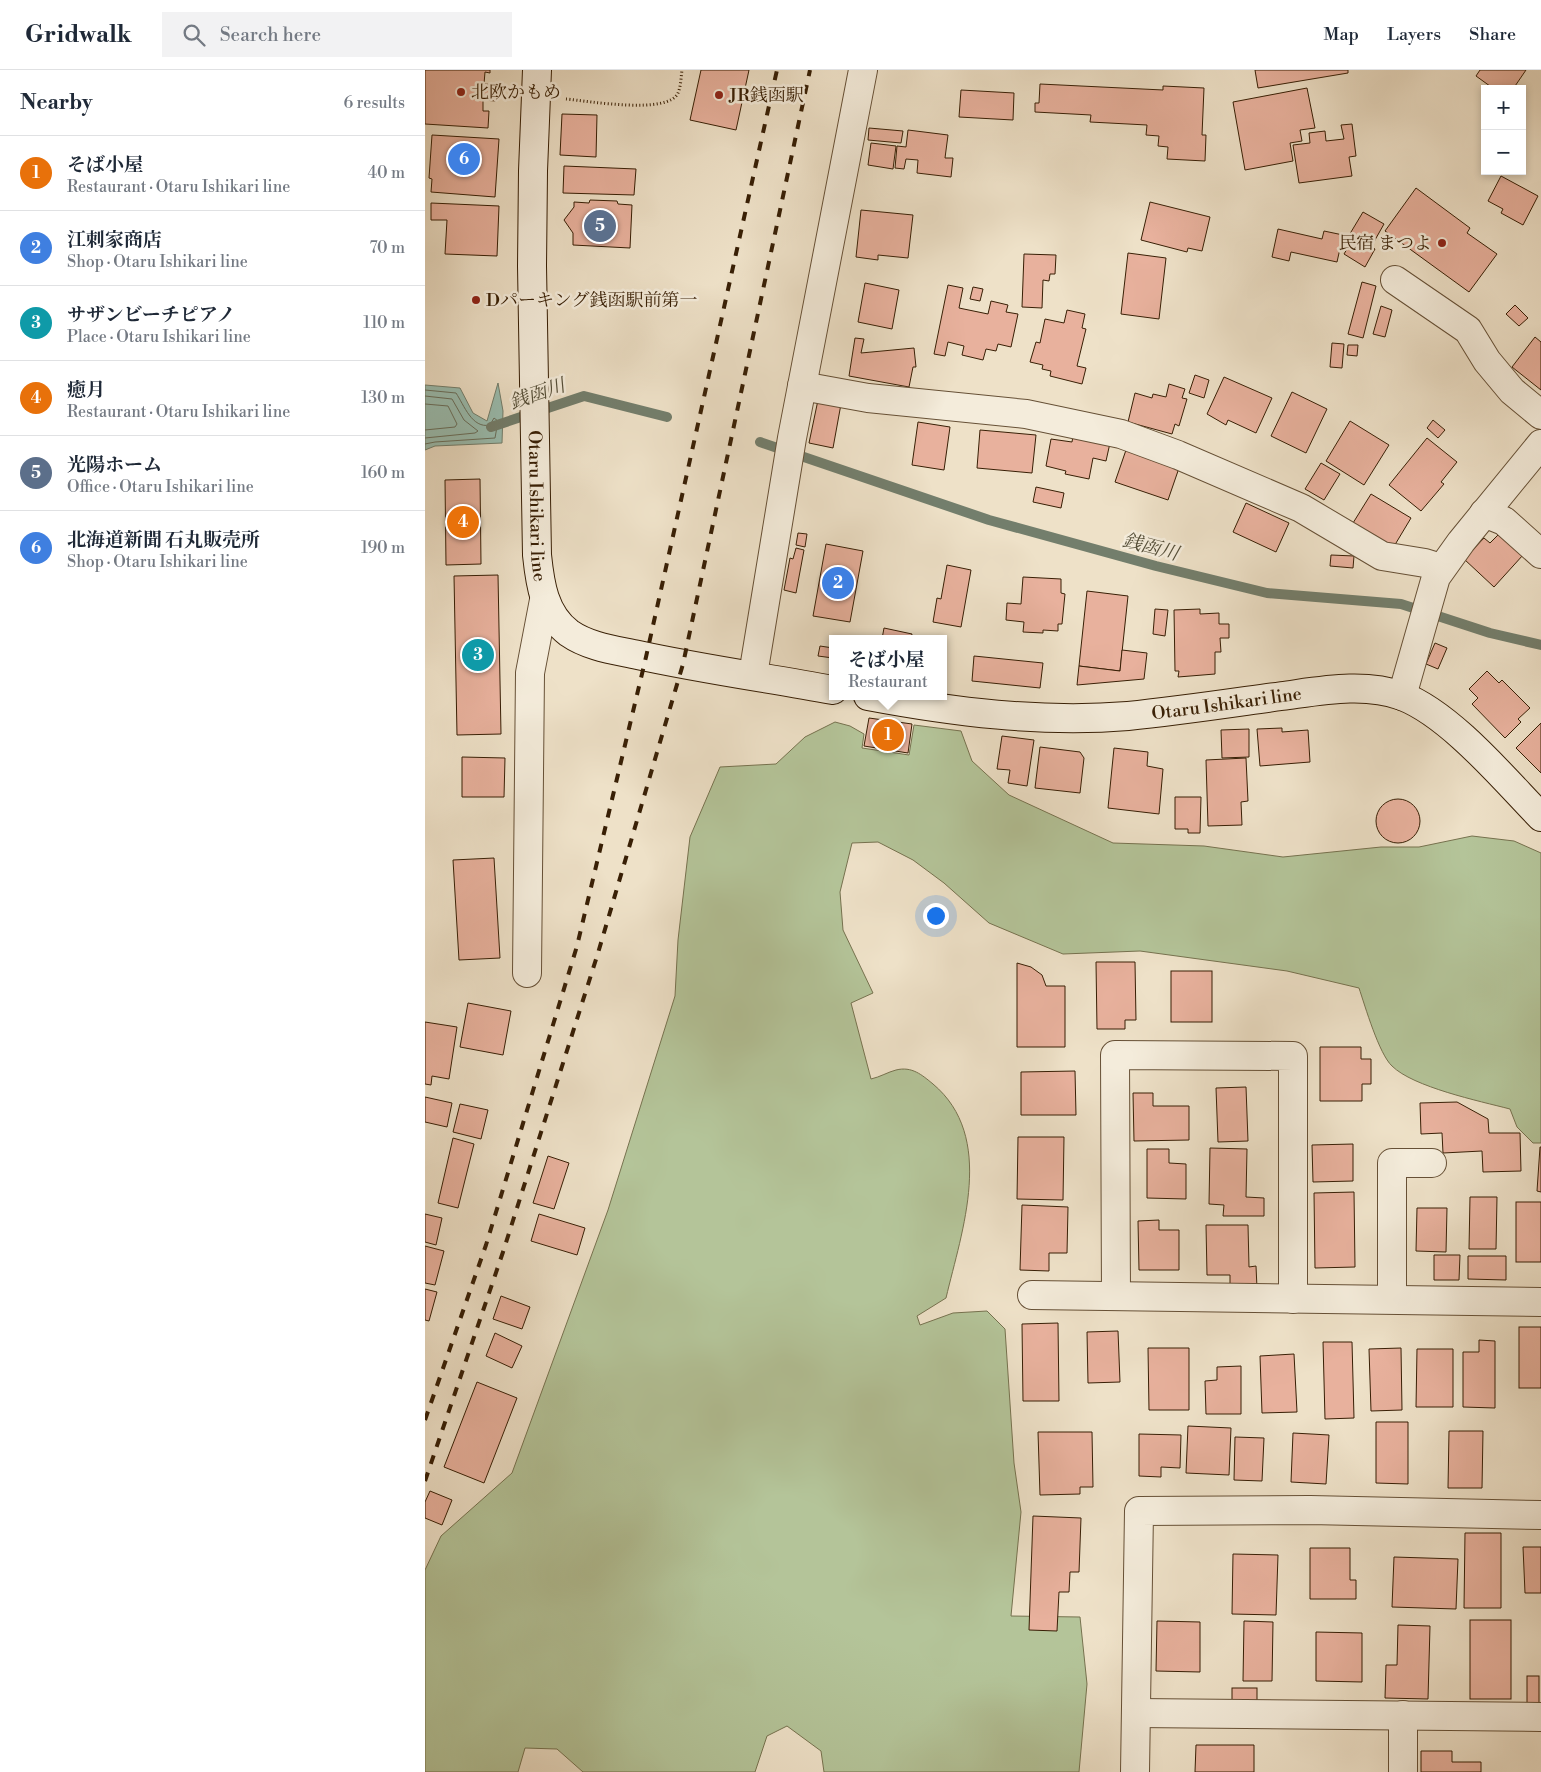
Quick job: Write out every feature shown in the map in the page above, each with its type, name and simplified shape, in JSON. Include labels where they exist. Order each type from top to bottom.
[{"type":"street","name":"Otaru Ishikari line","points":[[537,70],[533,180],[535,458],[537,555],[544,600],[556,619],[569,633],[597,646],[829,689]]},
{"type":"street","points":[[753,676],[792,438],[863,70]]},
{"type":"street","points":[[1395,280],[1468,330],[1487,361],[1512,391],[1541,415]]},
{"type":"street","points":[[802,386],[868,398],[1026,414],[1121,434],[1178,455],[1301,508],[1382,556],[1425,563],[1439,572]]},
{"type":"street","points":[[1402,696],[1439,572],[1541,444]]},
{"type":"street","points":[[1484,514],[1504,521],[1541,554]]},
{"type":"street","points":[[527,973],[530,672],[544,600]]},
{"type":"street","name":"Otaru Ishikari line","points":[[894,700],[959,710],[1053,718],[1127,716],[1346,689],[1383,691],[1402,696],[1421,706],[1445,724],[1541,817]]},
{"type":"street","points":[[1116,1296],[1115,1054],[1293,1056],[1293,1299]]},
{"type":"street","points":[[1392,1299],[1392,1163],[1432,1163]]},
{"type":"street","points":[[1032,1294],[1541,1302]]},
{"type":"street","points":[[1135,1772],[1139,1511],[1310,1510],[1541,1515]]},
{"type":"street","points":[[1136,1713],[1541,1717]]},
{"type":"street","points":[[1403,1715],[1403,1772]]},
{"type":"path","points":[[562,99],[645,106],[663,104],[678,94],[682,70]]},
{"type":"green space","points":[[835,722],[850,726],[864,734],[862,748],[909,755],[914,725],[961,731],[972,761],[1009,795],[1113,843],[1204,846],[1283,857],[1381,847],[1419,847],[1472,836],[1514,841],[1541,853],[1541,1143],[1533,1143],[1517,1127],[1510,1109],[1430,1087],[1402,1074],[1392,1066],[1377,1041],[1359,988],[1287,971],[1140,951],[1063,954],[989,923],[944,883],[913,860],[878,842],[852,843],[840,892],[843,930],[873,993],[851,1003],[871,1079],[893,1071],[907,1069],[916,1072],[933,1084],[952,1106],[964,1130],[969,1157],[966,1214],[946,1298],[917,1316],[920,1325],[953,1313],[987,1311],[1005,1329],[1014,1463],[1021,1512],[1011,1616],[1080,1617],[1087,1684],[1079,1772],[824,1772],[821,1751],[787,1726],[767,1736],[755,1772],[583,1772],[557,1749],[525,1748],[518,1772],[425,1772],[425,1570],[441,1536],[512,1473],[608,1210],[675,996],[678,940],[690,837],[720,767],[776,764],[805,737]]},
{"type":"water","points":[[498,383],[503,411],[502,443],[435,446],[425,450],[425,385],[460,388],[473,413],[487,421]]},
{"type":"building","name":"北欧かもめ","points":[[425,70],[490,70],[490,73],[485,72],[484,84],[497,85],[496,101],[483,100],[483,111],[489,111],[488,128],[425,124]]},
{"type":"building","name":"JR銭函駅","points":[[701,70],[749,70],[736,130],[690,120]]},
{"type":"building","points":[[1255,70],[1348,70],[1348,73],[1258,88]]},
{"type":"building","points":[[1480,70],[1526,70],[1516,85],[1488,85],[1476,76]]},
{"type":"building","points":[[1040,84],[1163,90],[1163,86],[1204,88],[1202,135],[1206,135],[1205,161],[1167,159],[1168,147],[1158,146],[1159,136],[1146,135],[1147,125],[1090,122],[1091,115],[1035,112],[1035,103],[1039,103]]},
{"type":"building","points":[[1307,88],[1315,128],[1300,130],[1302,141],[1290,143],[1293,161],[1245,170],[1233,102]]},
{"type":"building","points":[[961,90],[1014,93],[1013,120],[959,117]]},
{"type":"building","points":[[562,114],[597,115],[596,157],[560,155]]},
{"type":"building","points":[[1352,124],[1356,156],[1349,157],[1352,176],[1299,183],[1293,145],[1310,143],[1309,133],[1325,131],[1326,141],[1344,139],[1341,125]]},
{"type":"building","points":[[869,128],[903,131],[901,143],[868,140]]},
{"type":"building","points":[[908,130],[948,135],[945,158],[953,158],[951,177],[917,173],[918,160],[906,159],[904,169],[895,168],[897,146],[906,147]]},
{"type":"building","points":[[432,135],[499,139],[495,197],[431,192],[432,179],[429,178]]},
{"type":"building","points":[[871,143],[896,146],[893,169],[868,165]]},
{"type":"building","points":[[564,166],[636,169],[634,195],[563,193]]},
{"type":"building","points":[[1501,176],[1538,196],[1523,225],[1501,213],[1503,209],[1488,201]]},
{"type":"building","name":"民宿 まつよ","points":[[1416,188],[1470,228],[1467,233],[1497,254],[1469,292],[1385,231]]},
{"type":"building","points":[[590,200],[617,201],[618,204],[632,205],[630,248],[573,245],[573,233],[564,220],[574,207],[574,202],[589,203]]},
{"type":"building","points":[[1150,202],[1210,217],[1202,251],[1188,248],[1187,252],[1141,240]]},
{"type":"building","points":[[431,203],[499,206],[497,256],[445,254],[447,220],[431,220]]},
{"type":"building","points":[[861,210],[913,215],[908,258],[878,255],[878,260],[856,257]]},
{"type":"building","points":[[1363,212],[1384,224],[1371,247],[1375,249],[1365,267],[1344,254],[1353,239],[1348,237]]},
{"type":"building","points":[[1278,229],[1322,239],[1324,231],[1343,235],[1337,262],[1291,252],[1289,261],[1272,257]]},
{"type":"building","points":[[1128,253],[1166,258],[1159,319],[1121,314]]},
{"type":"building","points":[[1024,254],[1056,255],[1055,274],[1050,274],[1049,281],[1043,280],[1042,308],[1022,307]]},
{"type":"building","points":[[1362,282],[1376,286],[1363,338],[1348,334]]},
{"type":"building","points":[[865,283],[899,290],[892,329],[858,322]]},
{"type":"building","points":[[948,285],[963,288],[959,308],[988,314],[991,301],[1008,305],[1006,312],[1018,314],[1011,347],[998,344],[996,351],[986,349],[983,360],[962,355],[964,346],[948,342],[945,356],[934,354]]},
{"type":"building","points":[[973,287],[983,289],[980,301],[970,299]]},
{"type":"building","points":[[1515,305],[1528,318],[1519,326],[1506,314]]},
{"type":"building","points":[[1381,306],[1392,310],[1385,337],[1373,334]]},
{"type":"building","points":[[1067,310],[1085,314],[1082,328],[1086,329],[1077,366],[1086,368],[1082,384],[1050,376],[1051,371],[1042,369],[1043,365],[1030,362],[1036,342],[1040,343],[1045,319],[1064,323]]},
{"type":"building","points":[[1535,337],[1541,342],[1541,390],[1512,367]]},
{"type":"building","points":[[855,338],[864,339],[861,353],[914,348],[916,367],[913,367],[909,387],[849,376]]},
{"type":"building","points":[[1332,343],[1344,344],[1342,368],[1330,367]]},
{"type":"building","points":[[1348,345],[1358,345],[1357,356],[1347,355]]},
{"type":"building","points":[[1195,375],[1209,380],[1204,398],[1189,393]]},
{"type":"building","points":[[1224,377],[1272,398],[1256,433],[1228,420],[1226,425],[1207,414]]},
{"type":"building","points":[[1169,384],[1185,389],[1182,398],[1187,399],[1179,426],[1175,424],[1172,434],[1128,422],[1135,393],[1152,398],[1153,394],[1166,397]]},
{"type":"building","points":[[1292,392],[1327,409],[1306,453],[1271,436]]},
{"type":"building","points":[[818,400],[841,404],[833,448],[809,443]]},
{"type":"building","points":[[1433,420],[1445,430],[1438,438],[1427,428]]},
{"type":"building","points":[[1350,421],[1389,445],[1364,485],[1326,461]]},
{"type":"building","points":[[918,422],[950,427],[944,470],[912,465]]},
{"type":"building","points":[[980,430],[1036,435],[1032,473],[977,468]]},
{"type":"building","points":[[1073,436],[1110,443],[1106,461],[1093,458],[1089,479],[1065,474],[1066,471],[1046,466],[1051,439],[1072,442]]},
{"type":"building","points":[[1427,438],[1457,462],[1441,482],[1444,484],[1421,511],[1389,485]]},
{"type":"building","points":[[1126,450],[1179,468],[1168,500],[1115,482]]},
{"type":"building","points":[[1321,463],[1340,474],[1324,500],[1305,489]]},
{"type":"building","points":[[480,479],[481,564],[446,565],[445,480]]},
{"type":"building","points":[[1036,487],[1064,493],[1061,508],[1033,502]]},
{"type":"building","points":[[1371,494],[1411,518],[1393,548],[1353,523]]},
{"type":"building","points":[[1246,503],[1289,523],[1276,552],[1233,532]]},
{"type":"building","points":[[798,533],[807,534],[805,547],[796,545]]},
{"type":"building","points":[[1500,533],[1523,555],[1494,587],[1464,559],[1484,538],[1490,543]]},
{"type":"building","points":[[826,544],[863,551],[850,622],[813,616]]},
{"type":"building","points":[[796,548],[804,550],[796,593],[784,590],[790,558],[793,559]]},
{"type":"building","points":[[1331,555],[1354,556],[1353,568],[1330,566]]},
{"type":"building","points":[[947,565],[971,570],[961,627],[933,622],[937,598],[941,599]]},
{"type":"building","points":[[498,575],[501,734],[457,735],[454,576]]},
{"type":"building","points":[[1023,577],[1061,579],[1061,593],[1065,594],[1062,624],[1058,624],[1058,631],[1043,630],[1043,633],[1023,632],[1024,622],[1006,620],[1007,603],[1021,604]]},
{"type":"building","points":[[1087,591],[1128,596],[1120,671],[1079,666]]},
{"type":"building","points":[[1155,609],[1168,610],[1165,636],[1153,634]]},
{"type":"building","points":[[1200,609],[1200,614],[1219,613],[1219,624],[1229,624],[1229,638],[1220,638],[1221,652],[1215,652],[1215,674],[1178,677],[1179,671],[1175,671],[1174,610]]},
{"type":"building","points":[[884,628],[912,634],[912,635],[883,635]]},
{"type":"building","points":[[1435,643],[1447,648],[1438,669],[1426,664]]},
{"type":"building","points":[[820,646],[829,647],[829,657],[818,656]]},
{"type":"building","points":[[1122,650],[1147,653],[1144,679],[1077,685],[1079,666],[1120,671]]},
{"type":"building","points":[[974,656],[1043,663],[1040,688],[972,681]]},
{"type":"building","points":[[1487,671],[1499,683],[1502,680],[1530,708],[1518,719],[1521,722],[1505,738],[1472,704],[1478,698],[1469,689]]},
{"type":"building","points":[[869,718],[912,724],[908,753],[864,746]]},
{"type":"building","points":[[1541,723],[1541,773],[1516,748]]},
{"type":"building","points":[[1282,728],[1282,732],[1308,730],[1310,762],[1260,766],[1257,729]]},
{"type":"building","points":[[1249,729],[1249,757],[1222,758],[1221,730]]},
{"type":"building","points":[[1002,736],[1034,740],[1027,786],[1008,783],[1010,770],[997,769]]},
{"type":"building","points":[[1040,747],[1080,752],[1084,758],[1080,793],[1035,788]]},
{"type":"building","points":[[1114,748],[1148,752],[1147,766],[1163,769],[1159,814],[1108,808]]},
{"type":"building","points":[[462,757],[505,758],[504,797],[462,797]]},
{"type":"building","points":[[1246,758],[1248,801],[1241,802],[1242,825],[1208,826],[1206,760]]},
{"type":"building","points":[[1175,797],[1201,797],[1200,833],[1188,833],[1188,829],[1175,829]]},
{"type":"building","points":[[1394,799],[1402,799],[1414,805],[1420,821],[1414,837],[1402,843],[1394,843],[1382,837],[1376,825],[1376,817],[1382,805]]},
{"type":"building","points":[[494,858],[500,958],[459,960],[453,860]]},
{"type":"building","points":[[1096,962],[1135,962],[1136,1020],[1125,1020],[1125,1029],[1097,1029]]},
{"type":"building","points":[[1017,963],[1031,967],[1042,975],[1046,986],[1065,986],[1065,1047],[1017,1047]]},
{"type":"building","points":[[1171,971],[1212,971],[1212,1022],[1171,1022]]},
{"type":"building","points":[[468,1003],[511,1011],[503,1055],[460,1047]]},
{"type":"building","points":[[425,1022],[457,1027],[449,1079],[432,1076],[431,1085],[425,1084]]},
{"type":"building","points":[[1320,1047],[1361,1047],[1361,1059],[1371,1059],[1371,1084],[1362,1084],[1362,1101],[1320,1101]]},
{"type":"building","points":[[1075,1071],[1076,1115],[1021,1115],[1021,1072]]},
{"type":"building","points":[[1246,1087],[1248,1141],[1218,1142],[1216,1088]]},
{"type":"building","points":[[1133,1093],[1153,1093],[1153,1106],[1189,1106],[1189,1140],[1134,1141]]},
{"type":"building","points":[[425,1097],[452,1103],[447,1127],[425,1122]]},
{"type":"building","points":[[1457,1102],[1488,1119],[1489,1133],[1520,1133],[1521,1171],[1483,1172],[1482,1151],[1443,1153],[1442,1133],[1421,1134],[1420,1103]]},
{"type":"building","points":[[460,1104],[488,1110],[481,1139],[453,1132]]},
{"type":"building","points":[[1018,1137],[1064,1137],[1063,1200],[1017,1199]]},
{"type":"building","points":[[453,1138],[474,1144],[458,1208],[438,1203]]},
{"type":"building","points":[[1353,1144],[1353,1181],[1313,1182],[1312,1145]]},
{"type":"building","points":[[1541,1147],[1541,1192],[1537,1191]]},
{"type":"building","points":[[1210,1148],[1247,1149],[1246,1197],[1264,1198],[1264,1216],[1223,1216],[1224,1205],[1209,1204]]},
{"type":"building","points":[[1147,1149],[1169,1149],[1169,1163],[1186,1164],[1186,1199],[1147,1198]]},
{"type":"building","points":[[548,1156],[569,1163],[554,1209],[533,1203]]},
{"type":"building","points":[[1354,1192],[1355,1267],[1315,1268],[1314,1193]]},
{"type":"building","points":[[1470,1197],[1497,1197],[1496,1249],[1469,1249]]},
{"type":"building","points":[[1516,1202],[1541,1202],[1541,1262],[1516,1262]]},
{"type":"building","points":[[1022,1205],[1068,1207],[1067,1253],[1049,1253],[1049,1271],[1020,1270]]},
{"type":"building","points":[[1417,1208],[1447,1208],[1446,1252],[1416,1251]]},
{"type":"building","points":[[425,1214],[442,1218],[436,1245],[425,1242]]},
{"type":"building","points":[[539,1214],[585,1228],[577,1255],[531,1241]]},
{"type":"building","points":[[1159,1220],[1159,1230],[1179,1230],[1179,1270],[1139,1270],[1138,1221]]},
{"type":"building","points":[[1206,1225],[1248,1225],[1249,1267],[1256,1266],[1257,1288],[1230,1288],[1230,1275],[1207,1275]]},
{"type":"building","points":[[425,1246],[444,1251],[435,1285],[425,1283]]},
{"type":"building","points":[[1434,1255],[1460,1255],[1459,1280],[1434,1280]]},
{"type":"building","points":[[1468,1256],[1506,1256],[1506,1280],[1468,1279]]},
{"type":"building","points":[[425,1289],[437,1292],[429,1321],[425,1320]]},
{"type":"building","points":[[501,1296],[530,1307],[522,1329],[493,1319]]},
{"type":"building","points":[[1058,1323],[1059,1401],[1023,1401],[1022,1324]]},
{"type":"building","points":[[1519,1327],[1541,1327],[1541,1388],[1519,1388]]},
{"type":"building","points":[[1118,1331],[1120,1382],[1088,1383],[1087,1332]]},
{"type":"building","points":[[495,1333],[522,1346],[512,1368],[486,1356]]},
{"type":"building","points":[[1479,1340],[1495,1341],[1495,1408],[1463,1407],[1463,1352],[1479,1352]]},
{"type":"building","points":[[1323,1342],[1352,1342],[1354,1418],[1325,1419]]},
{"type":"building","points":[[1148,1348],[1189,1348],[1189,1410],[1149,1410]]},
{"type":"building","points":[[1401,1348],[1402,1410],[1371,1411],[1369,1349]]},
{"type":"building","points":[[1417,1349],[1453,1349],[1453,1407],[1416,1407]]},
{"type":"building","points":[[1294,1354],[1297,1412],[1262,1413],[1260,1356]]},
{"type":"building","points":[[1241,1366],[1241,1414],[1206,1414],[1205,1381],[1217,1380],[1217,1367]]},
{"type":"building","points":[[477,1382],[517,1398],[484,1483],[444,1467]]},
{"type":"building","points":[[1376,1422],[1408,1422],[1408,1484],[1376,1483]]},
{"type":"building","points":[[1188,1426],[1231,1428],[1229,1475],[1186,1473]]},
{"type":"building","points":[[1449,1431],[1483,1431],[1482,1488],[1448,1488]]},
{"type":"building","points":[[1038,1432],[1092,1432],[1093,1487],[1080,1487],[1080,1494],[1040,1495]]},
{"type":"building","points":[[1293,1433],[1329,1435],[1326,1484],[1291,1482]]},
{"type":"building","points":[[1139,1434],[1181,1435],[1180,1468],[1161,1467],[1161,1477],[1139,1476]]},
{"type":"building","points":[[1235,1437],[1264,1438],[1262,1481],[1234,1480]]},
{"type":"building","points":[[430,1491],[452,1500],[442,1525],[425,1518],[425,1502]]},
{"type":"building","points":[[1033,1516],[1081,1518],[1079,1572],[1070,1572],[1069,1592],[1059,1592],[1057,1631],[1029,1630]]},
{"type":"building","points":[[1465,1533],[1501,1533],[1501,1608],[1464,1608]]},
{"type":"building","points":[[1523,1547],[1541,1547],[1541,1593],[1525,1593]]},
{"type":"building","points":[[1310,1548],[1350,1548],[1350,1580],[1356,1580],[1356,1599],[1310,1599]]},
{"type":"building","points":[[1233,1554],[1278,1555],[1276,1615],[1232,1614]]},
{"type":"building","points":[[1394,1557],[1458,1559],[1456,1609],[1392,1607]]},
{"type":"building","points":[[1470,1620],[1511,1620],[1511,1699],[1470,1699]]},
{"type":"building","points":[[1157,1621],[1200,1622],[1200,1672],[1156,1671]]},
{"type":"building","points":[[1244,1621],[1273,1622],[1272,1681],[1243,1681]]},
{"type":"building","points":[[1398,1625],[1430,1626],[1428,1699],[1385,1698],[1386,1665],[1397,1665]]},
{"type":"building","points":[[1316,1632],[1362,1633],[1362,1682],[1316,1681]]},
{"type":"building","points":[[1527,1676],[1539,1676],[1539,1707],[1527,1707]]},
{"type":"building","points":[[1232,1688],[1257,1688],[1257,1708],[1232,1708]]},
{"type":"building","points":[[1196,1745],[1254,1745],[1254,1772],[1195,1772]]},
{"type":"building","points":[[1421,1751],[1452,1751],[1452,1762],[1481,1762],[1481,1772],[1421,1772]]},
{"type":"waterway","name":"銭函川","points":[[491,427],[584,396],[667,417]]},
{"type":"waterway","name":"銭函川","points":[[760,442],[989,520],[1156,566],[1267,593],[1401,604],[1490,633],[1541,645]]},
{"type":"railway","points":[[425,1420],[486,1245],[577,946],[646,657],[777,70]]},
{"type":"railway","points":[[425,1481],[503,1252],[598,953],[683,664],[810,70]]},
{"type":"place","name":"北欧かもめ","points":[[461,92]]},
{"type":"place","name":"JR銭函駅","points":[[719,95]]},
{"type":"place","name":"北海道新聞 石丸販売所","points":[[464,159]]},
{"type":"place","name":"光陽ホーム","points":[[600,226]]},
{"type":"place","name":"民宿 まつよ","points":[[1442,243]]},
{"type":"place","name":"Dパーキング銭函駅前第一","points":[[476,300]]},
{"type":"place","name":"癒月","points":[[463,522]]},
{"type":"place","name":"江刺家商店","points":[[838,583]]},
{"type":"place","name":"サザンビーチピアノ","points":[[478,655]]},
{"type":"place","name":"そば小屋","points":[[888,735]]}]
